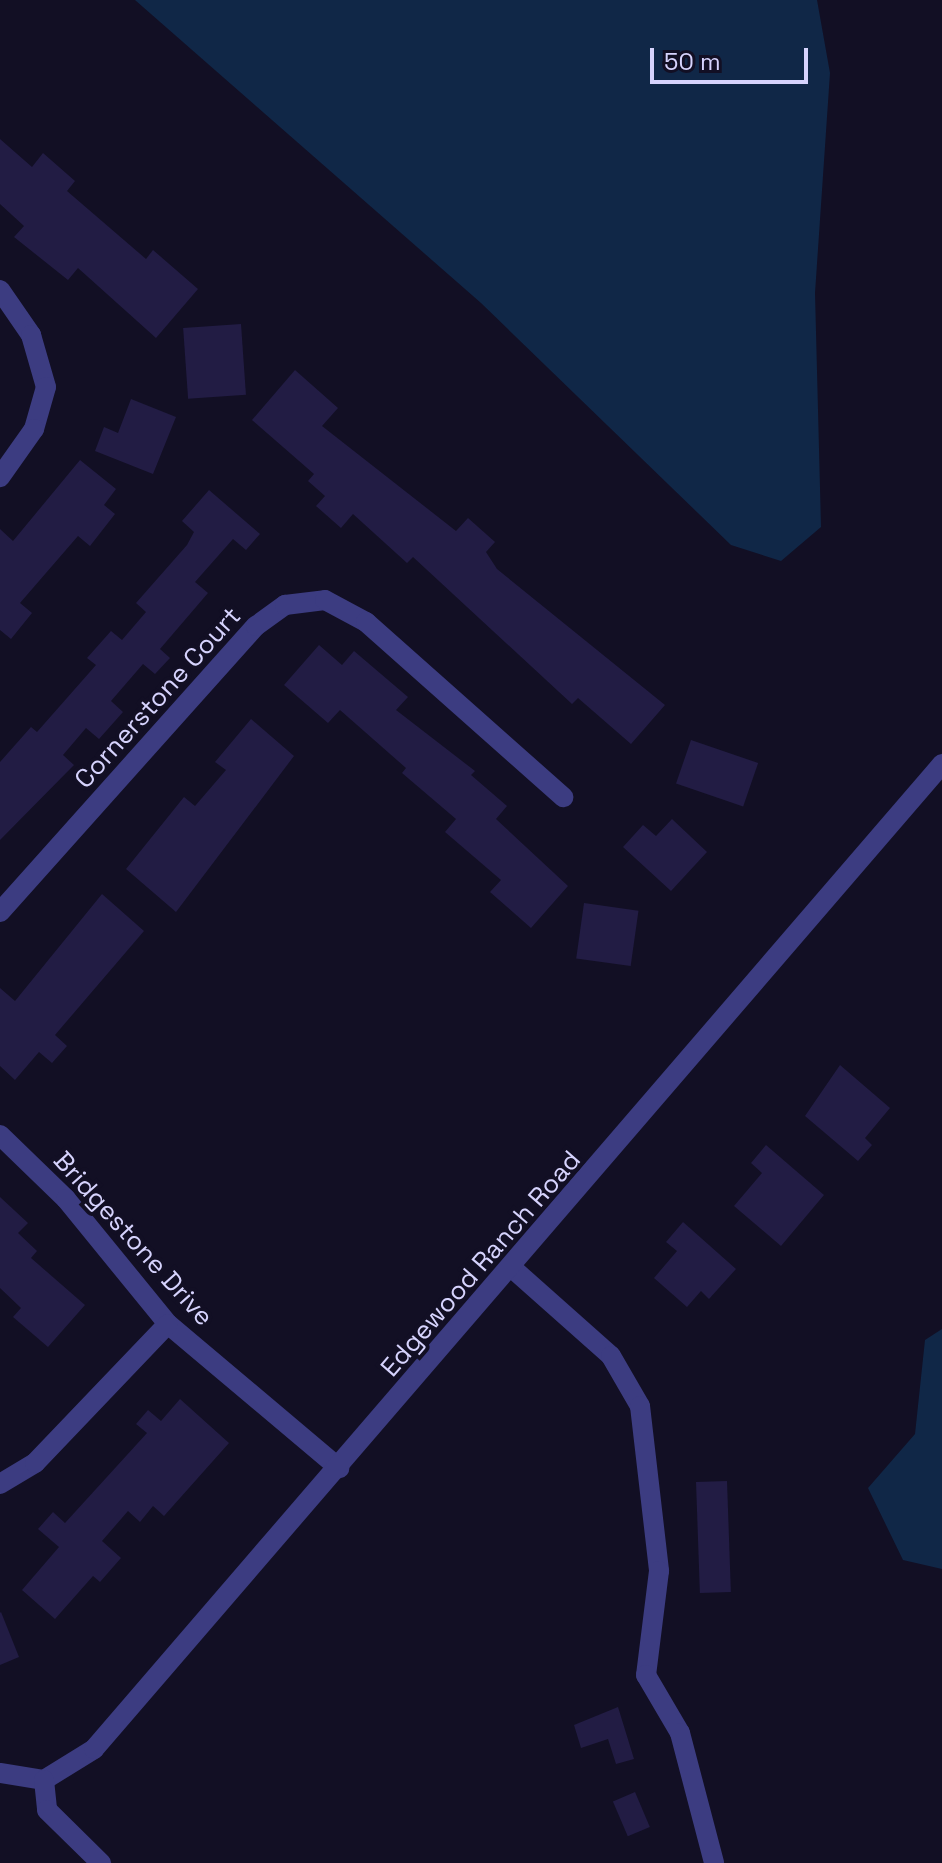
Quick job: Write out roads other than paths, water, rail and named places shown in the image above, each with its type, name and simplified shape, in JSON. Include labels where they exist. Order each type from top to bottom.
[{"type":"street","points":[[0,290],[31,335],[46,387],[34,429],[0,477]]},
{"type":"street","name":"Cornerstone Court","points":[[0,912],[256,626],[285,605],[325,600],[366,622],[563,797]]},
{"type":"street","name":"Edgewood Ranch Road","points":[[44,1780],[94,1749],[512,1268],[942,764]]},
{"type":"street","name":"Bridgestone Drive","points":[[0,1135],[66,1199],[168,1324],[339,1468]]},
{"type":"street","points":[[512,1268],[611,1356],[640,1406],[659,1571],[646,1675],[680,1733],[714,1863]]},
{"type":"street","points":[[0,1484],[35,1463],[168,1324]]},
{"type":"street","points":[[0,1773],[44,1780],[47,1810],[101,1863]]},
{"type":"water","points":[[135,0],[817,0],[830,73],[815,293],[821,527],[781,561],[731,545],[481,303]]},
{"type":"water","points":[[942,1329],[942,1569],[903,1560],[868,1488],[915,1434],[925,1340]]}]
